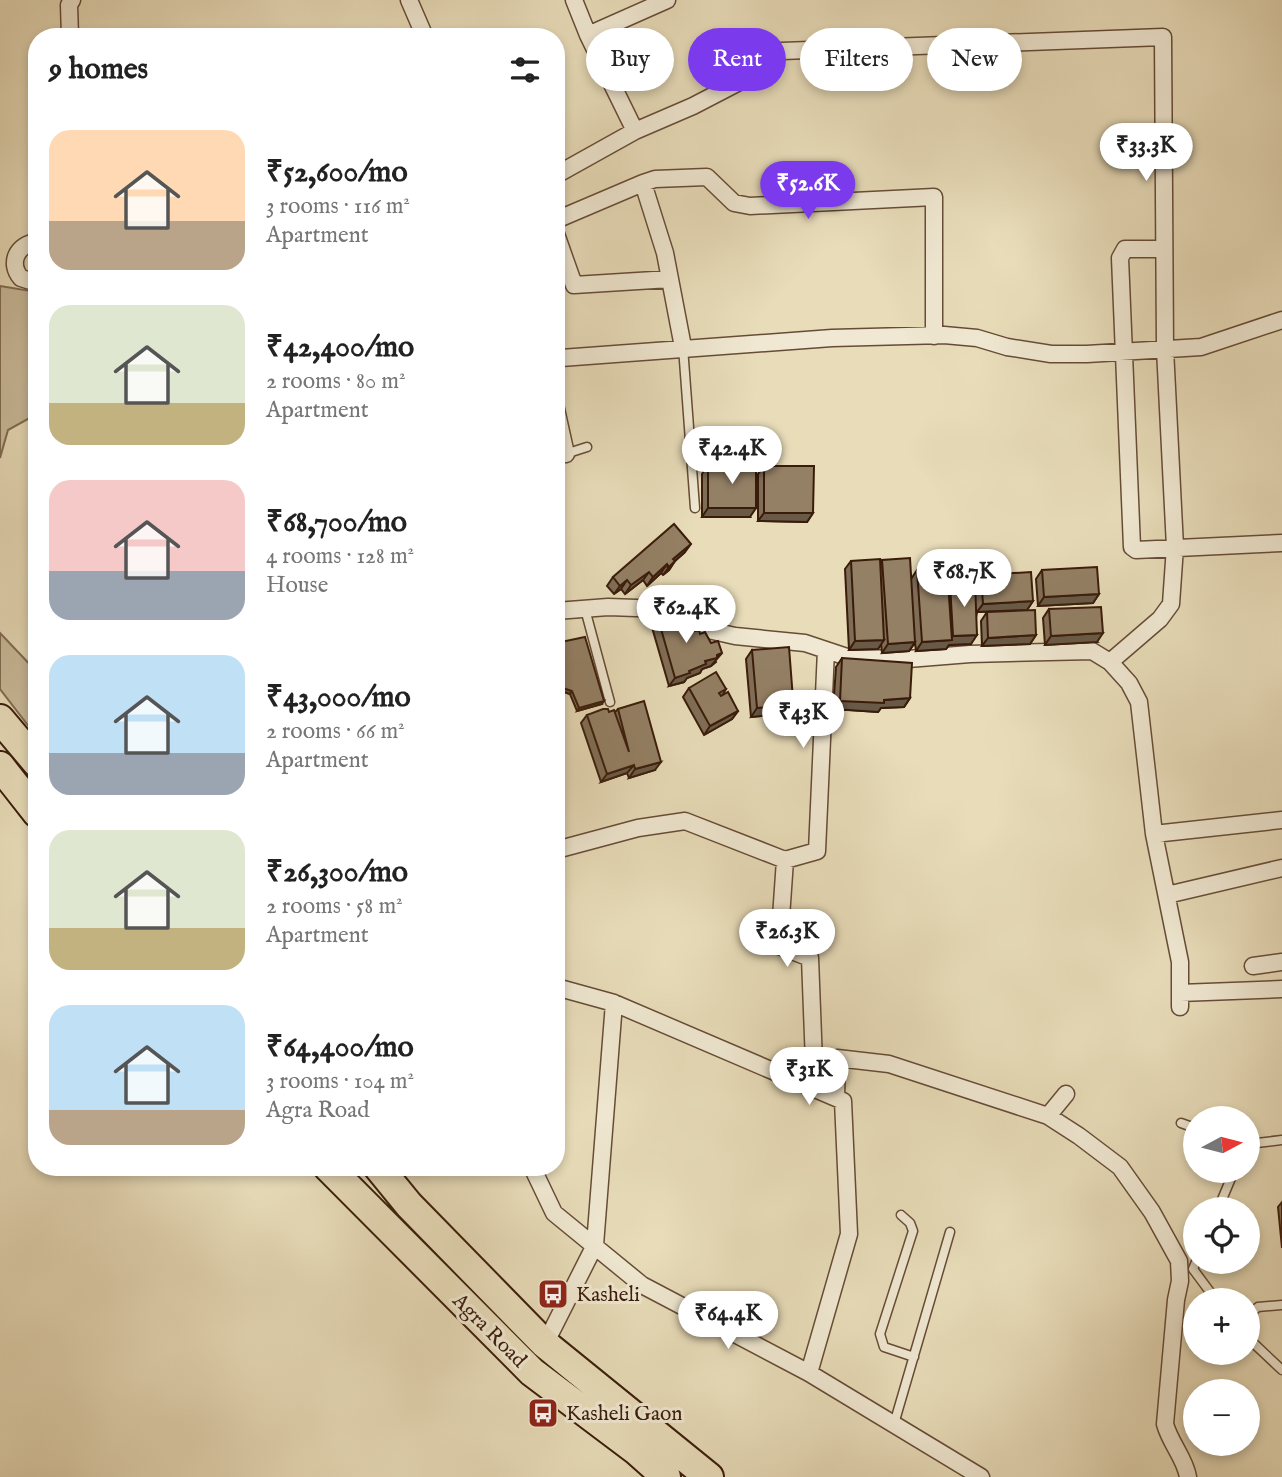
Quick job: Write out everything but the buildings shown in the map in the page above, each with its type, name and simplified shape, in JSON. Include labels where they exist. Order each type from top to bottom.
[{"type":"highway","points":[[0,719],[28,753]]},
{"type":"highway","points":[[0,766],[28,796]]},
{"type":"highway","name":"Agra Road","points":[[337,1176],[532,1372],[637,1451],[666,1477]]},
{"type":"highway","points":[[385,1176],[409,1205],[545,1343],[709,1477]]},
{"type":"street","points":[[70,28],[69,5],[72,0]]},
{"type":"street","points":[[409,0],[421,28]]},
{"type":"street","points":[[574,0],[586,30]]},
{"type":"street","points":[[604,28],[667,0]]},
{"type":"street","points":[[565,169],[635,131],[693,106],[745,79],[782,51],[1163,37],[1165,349],[1174,547],[1171,604],[1160,619],[1110,662]]},
{"type":"street","points":[[615,91],[635,131]]},
{"type":"street","points":[[565,216],[655,179],[708,177],[734,203],[750,206],[934,197],[934,336]]},
{"type":"street","points":[[643,183],[664,253],[683,347]]},
{"type":"street","points":[[28,244],[7,258],[17,273],[28,280]]},
{"type":"street","points":[[1164,249],[1125,249],[1119,258],[1132,547],[1136,550],[1282,543]]},
{"type":"street","points":[[565,260],[574,285]]},
{"type":"street","points":[[565,285],[670,279]]},
{"type":"street","points":[[565,358],[832,338],[934,336],[976,338],[1007,347],[1051,354],[1124,352],[1201,347],[1282,320]]},
{"type":"street","points":[[565,610],[608,607],[665,609],[704,629],[724,634],[805,643],[850,658],[908,659],[994,653],[1091,651],[1110,662],[1129,683],[1139,702],[1154,834],[1180,962],[1180,1000],[1282,989]]},
{"type":"street","points":[[565,847],[638,828],[685,821],[785,860],[817,851],[826,650]]},
{"type":"street","points":[[1154,834],[1282,820]]},
{"type":"street","points":[[785,860],[779,946],[810,958],[815,1089]]},
{"type":"street","points":[[1167,895],[1282,868]]},
{"type":"street","points":[[1253,966],[1282,962]]},
{"type":"street","points":[[565,989],[614,1003],[843,1101],[849,1234],[809,1373]]},
{"type":"street","points":[[532,1372],[594,1245],[614,1003]]},
{"type":"street","points":[[836,1098],[837,1058],[889,1065],[1048,1116],[1120,1167],[1152,1212],[1179,1261],[1180,1281],[1165,1424],[1168,1437],[1184,1464],[1188,1477]]},
{"type":"street","points":[[1048,1116],[1066,1094]]},
{"type":"street","points":[[536,1176],[554,1213],[642,1285],[809,1373],[982,1477]]},
{"type":"lane","points":[[683,347],[695,509]]},
{"type":"lane","points":[[565,455],[587,447]]},
{"type":"lane","points":[[585,609],[610,702]]},
{"type":"lane","points":[[1260,1143],[1282,1140]]},
{"type":"lane","points":[[901,1215],[910,1223],[913,1231],[880,1334],[884,1347],[914,1357]]},
{"type":"lane","points":[[894,1424],[950,1231]]},
{"type":"lane","points":[[1260,1307],[1282,1305]]},
{"type":"lane","points":[[1260,1349],[1282,1370]]},
{"type":"shaded area","points":[[0,286],[28,291],[28,419],[8,430],[0,458]]},
{"type":"shaded area","points":[[0,633],[28,663],[28,725],[0,689]]},
{"type":"place","name":"Kasheli","points":[[553,1294]]},
{"type":"place","name":"Kasheli Gaon","points":[[543,1413]]}]
